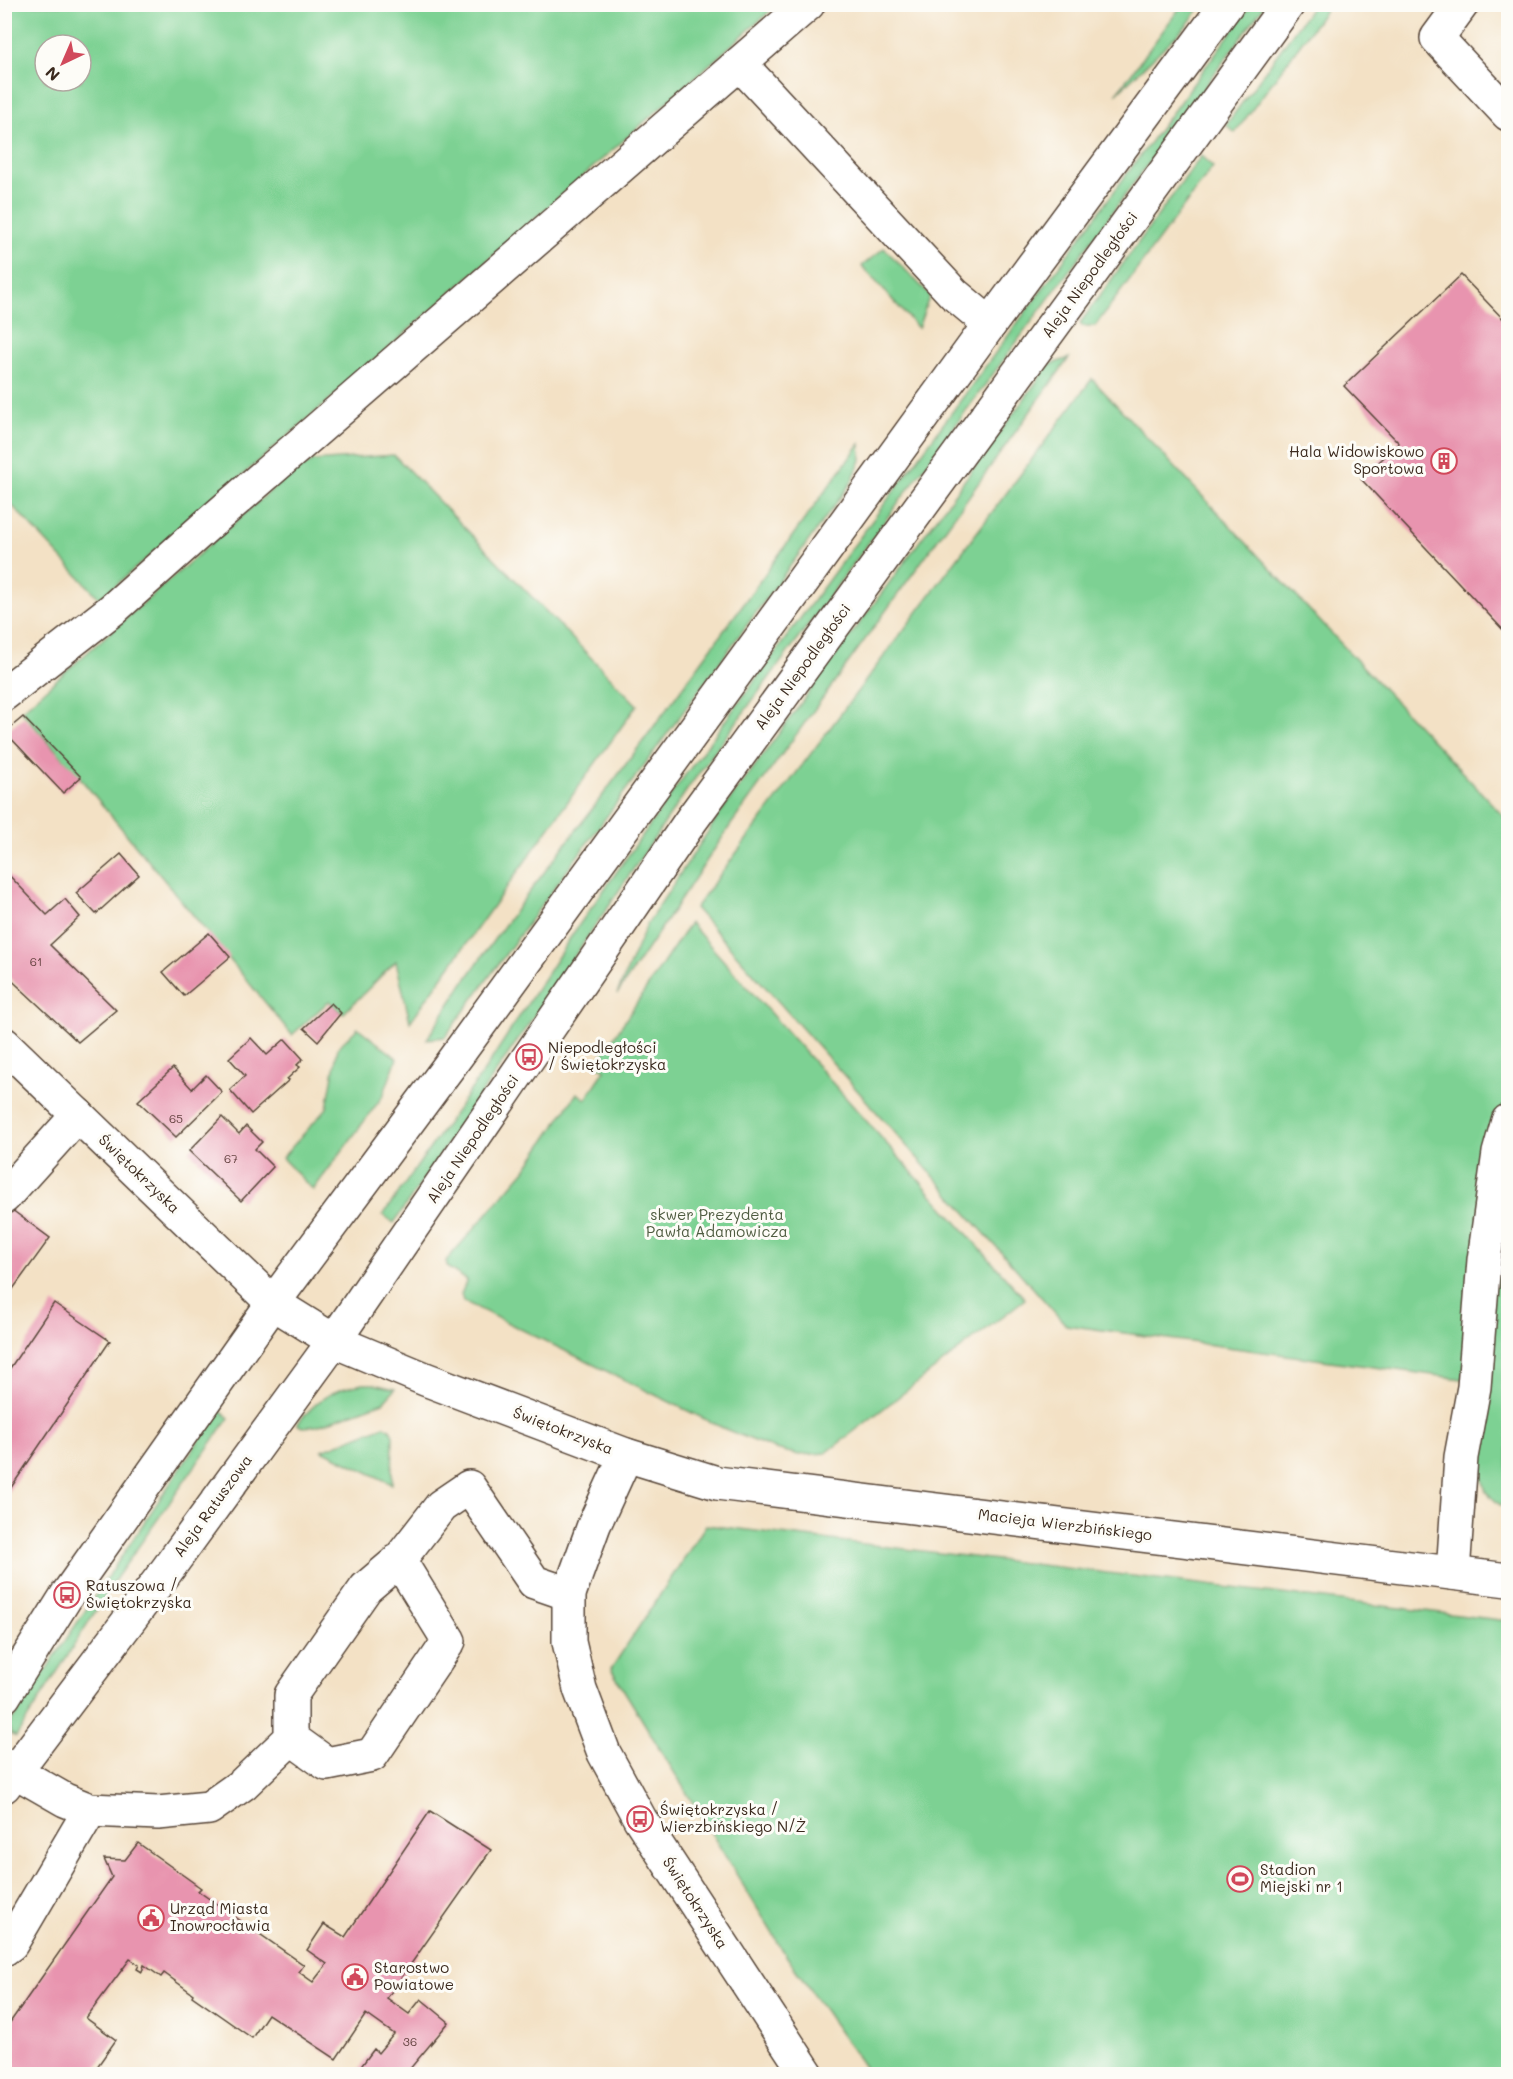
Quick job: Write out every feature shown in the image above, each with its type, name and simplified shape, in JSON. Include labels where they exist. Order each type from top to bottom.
[{"type":"street","points":[[4,694],[114,609],[206,526],[741,65],[808,4]]},
{"type":"street","points":[[8,1683],[67,1595],[273,1304],[1227,4]]},
{"type":"street","name":"Aleja Niepodległości","points":[[334,1341],[692,819],[1288,4]]},
{"type":"street","points":[[1462,4],[1437,38],[1509,114]]},
{"type":"street","points":[[741,65],[954,294],[990,324]]},
{"type":"street","name":"Świętokrzyska","points":[[4,1044],[273,1304],[334,1341],[425,1379],[626,1455],[594,1525],[569,1594],[569,1642],[580,1689],[604,1753],[640,1819],[807,2074]]},
{"type":"street","points":[[4,1197],[78,1115]]},
{"type":"street","points":[[1453,1574],[1461,1457],[1474,1387],[1484,1260],[1499,1154],[1509,1121]]},
{"type":"street","name":"Aleja Ratuszowa","points":[[8,1774],[167,1570],[334,1341]]},
{"type":"street","name":"Macieja Wierzbińskiego","points":[[626,1455],[717,1483],[1509,1580]]},
{"type":"street","points":[[8,1774],[90,1810],[158,1813],[209,1808],[243,1784],[291,1738],[291,1695],[366,1588],[399,1560],[441,1506],[469,1487],[534,1582],[569,1594]]},
{"type":"street","points":[[291,1738],[327,1764],[372,1755],[449,1641],[399,1560]]},
{"type":"street","points":[[4,1949],[11,1944],[90,1810]]},
{"type":"green space","points":[[5,5],[777,5],[335,395],[100,599],[5,498]]},
{"type":"green space","points":[[1182,5],[1202,5],[1187,25],[1116,94]]},
{"type":"green space","points":[[1251,5],[1265,5],[691,784],[394,1223],[383,1215],[484,1071],[574,932],[683,778]]},
{"type":"green space","points":[[1313,5],[1329,5],[1235,133],[1226,125]]},
{"type":"green space","points":[[1201,156],[1213,167],[1095,326],[1082,326],[1080,323]]},
{"type":"green space","points":[[884,248],[930,295],[918,328],[862,266]]},
{"type":"green space","points":[[1069,358],[730,826],[617,994],[647,924],[719,815],[1049,365]]},
{"type":"green space","points":[[1092,379],[1508,821],[1508,1506],[1500,1505],[1486,1492],[1475,1452],[1484,1382],[1066,1325],[695,908]]},
{"type":"green space","points":[[860,444],[861,460],[851,483],[445,1037],[427,1039],[502,929],[663,714]]},
{"type":"green space","points":[[394,455],[637,705],[410,1022],[396,961],[343,1014],[329,1001],[292,1035],[80,778],[21,711],[284,479],[313,461]]},
{"type":"green space","name":"skwer Prezydenta Pawła Adamowicza","points":[[690,923],[1025,1299],[826,1453],[799,1455],[772,1448],[725,1429],[463,1301],[461,1294],[467,1280],[448,1268],[446,1261],[525,1170],[577,1093],[586,1099],[605,1070],[596,1064]]},
{"type":"green space","points":[[358,1028],[397,1058],[383,1096],[313,1190],[282,1158],[327,1108],[338,1047]]},
{"type":"green space","points":[[363,1384],[395,1389],[383,1402],[317,1426],[302,1427],[297,1424],[311,1408],[326,1397],[342,1389]]},
{"type":"green space","points":[[219,1410],[229,1418],[117,1577],[16,1737],[11,1734],[9,1727],[11,1722]]},
{"type":"green space","points":[[384,1426],[390,1429],[393,1435],[392,1484],[322,1450]]},
{"type":"green space","points":[[706,1525],[1508,1621],[1508,2074],[869,2074],[787,1957],[611,1669]]},
{"type":"building","name":"Hala Widowiskowo Sportowa","points":[[1461,275],[1508,324],[1508,635],[1361,479],[1399,443],[1344,386]]},
{"type":"building","points":[[23,717],[81,777],[63,793],[5,732]]},
{"type":"building","points":[[121,854],[139,875],[96,914],[76,893]]},
{"type":"building","points":[[4,870],[47,915],[65,899],[80,917],[50,945],[116,1010],[78,1042],[4,973]]},
{"type":"building","points":[[209,933],[230,957],[184,996],[163,972]]},
{"type":"building","points":[[331,1003],[341,1013],[318,1041],[304,1028]]},
{"type":"building","points":[[251,1038],[267,1055],[285,1039],[303,1059],[297,1065],[300,1067],[287,1079],[289,1080],[251,1114],[230,1090],[245,1076],[229,1058]]},
{"type":"building","points":[[173,1068],[192,1089],[206,1075],[222,1092],[176,1137],[138,1101]]},
{"type":"building","points":[[222,1117],[239,1134],[246,1126],[262,1142],[255,1149],[273,1167],[241,1201],[189,1151]]},
{"type":"building","points":[[8,1207],[50,1238],[5,1300],[5,1212]]},
{"type":"building","points":[[54,1303],[110,1341],[6,1495],[4,1494],[4,1377]]},
{"type":"building","points":[[430,1811],[491,1850],[387,1998],[409,2014],[421,1999],[449,2022],[408,2071],[412,2074],[356,2073],[374,2049],[378,2053],[394,2034],[366,2014],[336,2059],[268,2014],[252,2038],[192,1996],[193,1994],[164,1973],[161,1977],[144,1965],[142,1972],[137,1969],[139,1965],[130,1959],[86,2018],[116,2040],[92,2074],[4,2074],[4,2031],[112,1877],[104,1859],[125,1860],[138,1843],[201,1888],[198,1891],[304,1965],[299,1972],[313,1982],[327,1964],[307,1950],[324,1924],[345,1937]]},
{"type":"place","name":"Hala Widowiskowo Sportowa","points":[[1444,461]]},
{"type":"place","name":"Niepodległości / Świętokrzyska","points":[[529,1057]]},
{"type":"place","name":"Ratuszowa / Świętokrzyska","points":[[67,1595]]},
{"type":"place","name":"Świętokrzyska / Wierzbińskiego N/Ż","points":[[640,1819]]},
{"type":"place","name":"Stadion Miejski nr 1","points":[[1240,1879]]},
{"type":"place","name":"Urząd Miasta Inowrocławia","points":[[151,1918]]},
{"type":"place","name":"Starostwo Powiatowe","points":[[355,1977]]}]
